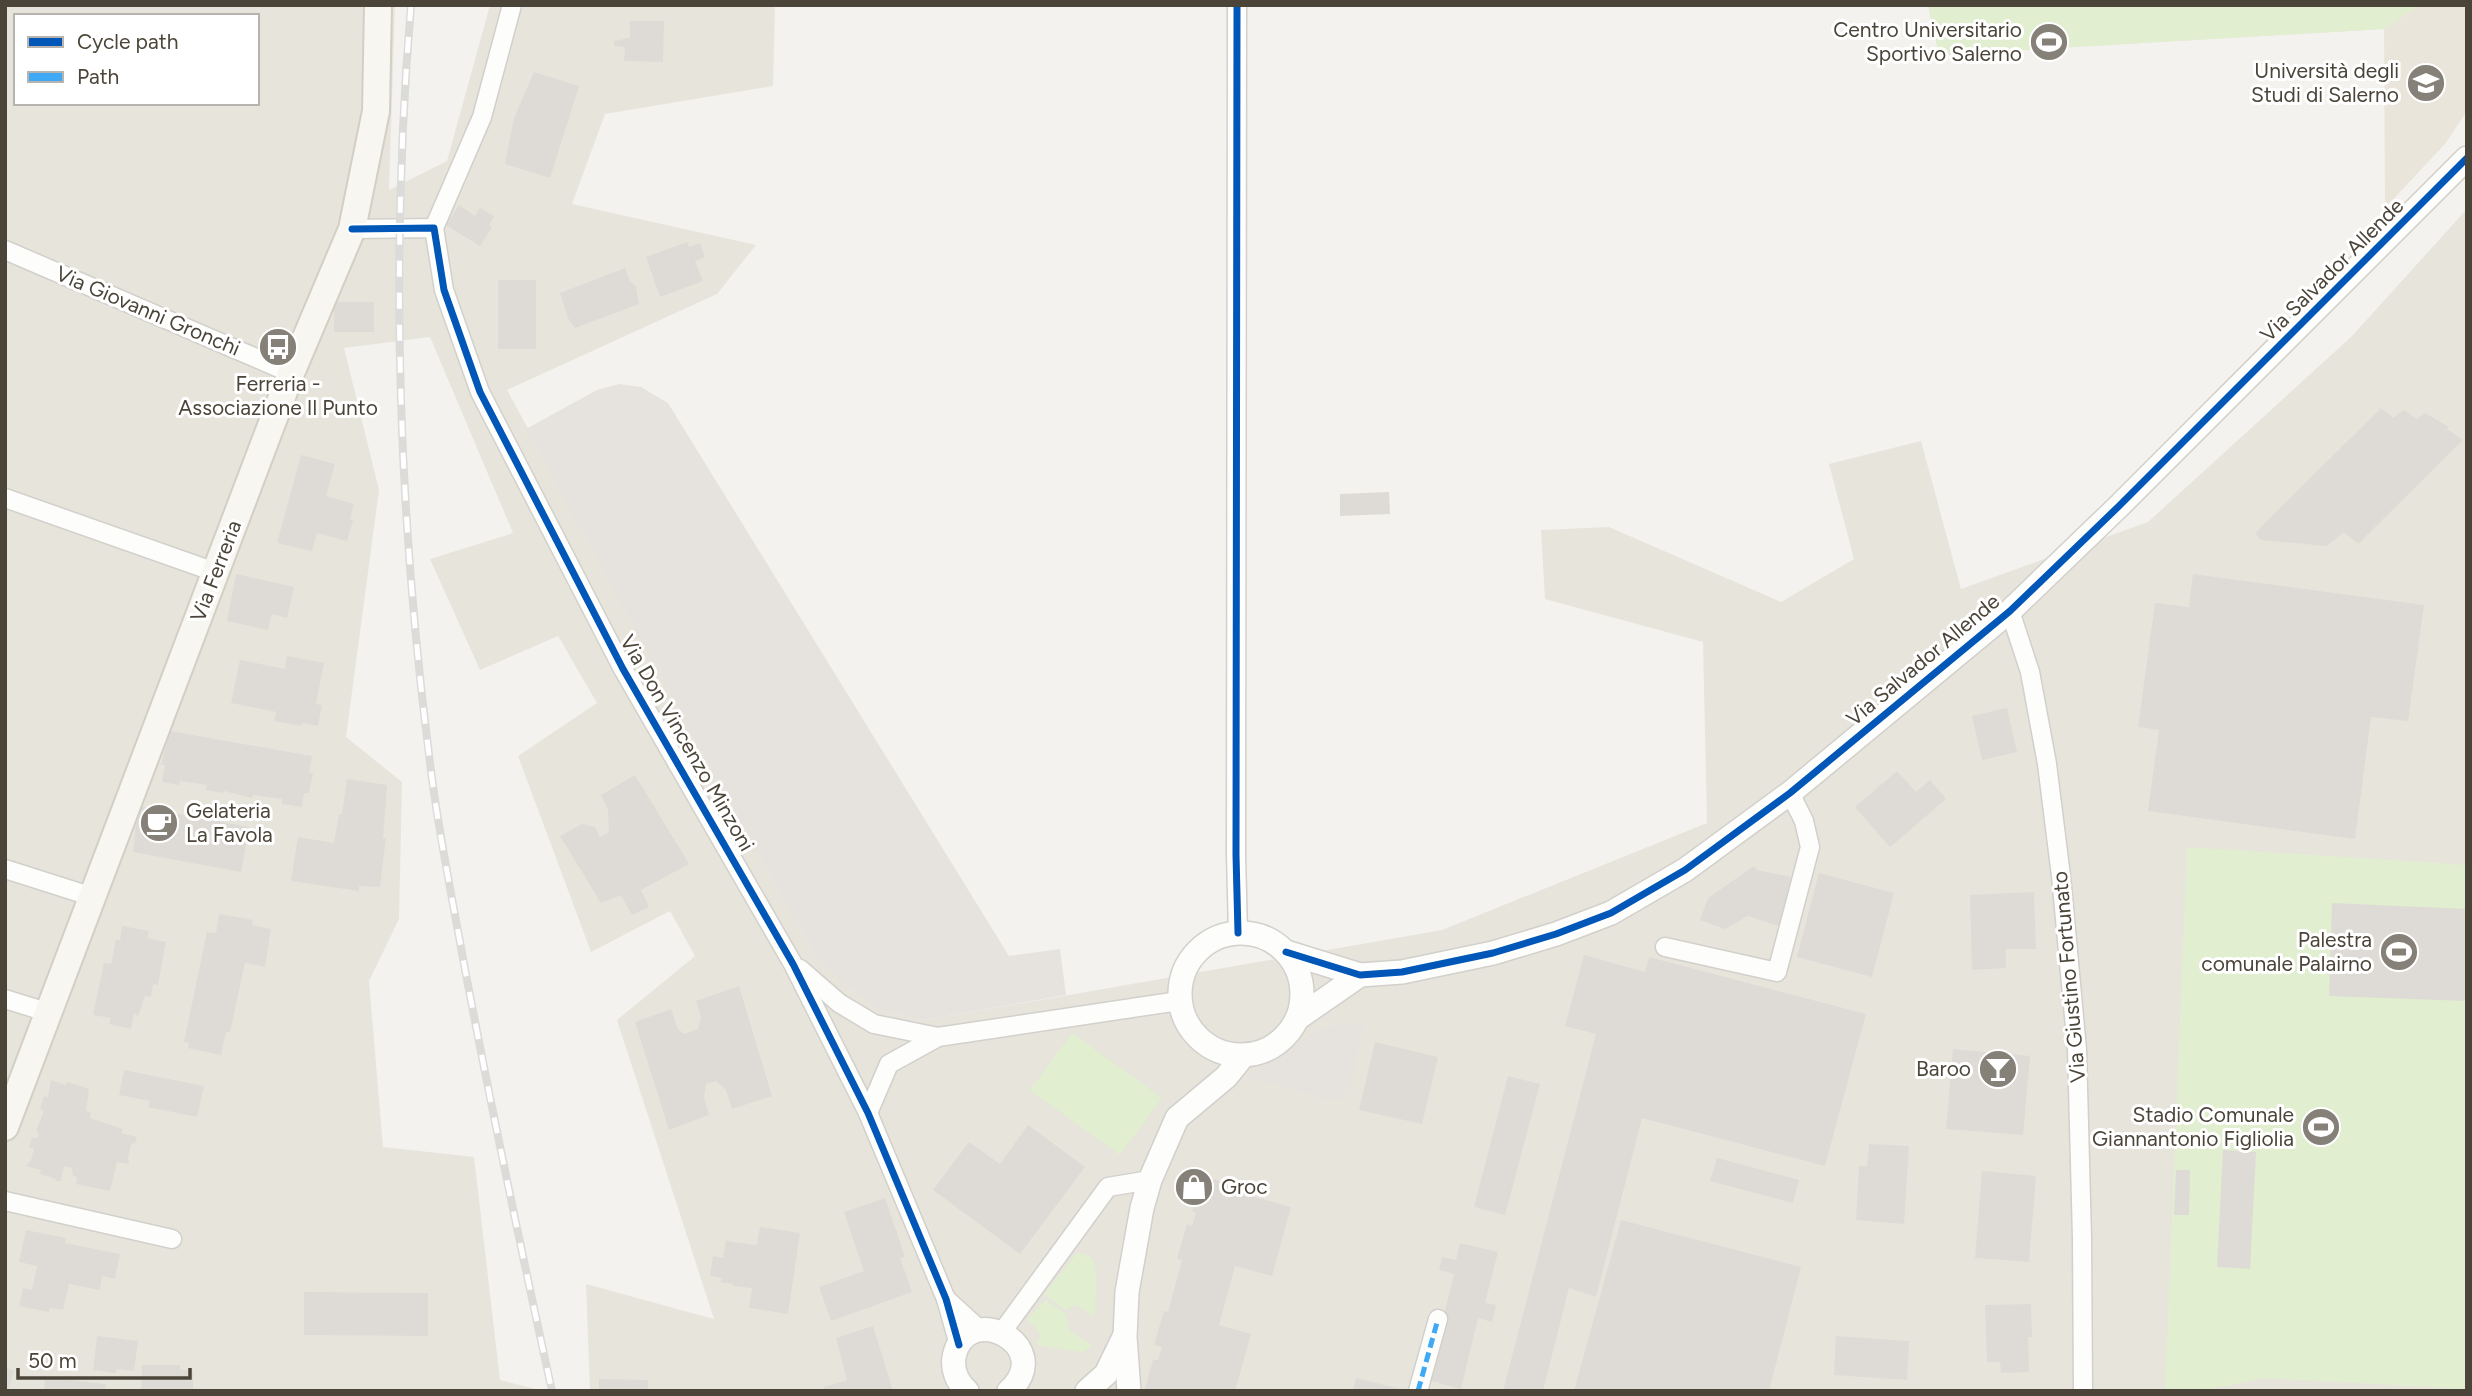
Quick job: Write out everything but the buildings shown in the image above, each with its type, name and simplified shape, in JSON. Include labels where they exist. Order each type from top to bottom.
[{"type":"main road","name":"Via Ferreria","points":[[5,1127],[291,373],[352,229],[376,111],[378,5]]},
{"type":"street","points":[[352,229],[434,228],[482,117],[512,5]]},
{"type":"street","points":[[1237,5],[1238,933]]},
{"type":"street","name":"Via Salvador Allende","points":[[1286,952],[1360,975],[1402,972],[1493,953],[1556,934],[1611,913],[1685,870],[1790,793],[2010,611],[2119,507],[2467,158]]},
{"type":"street","name":"Via Don Vincenzo Minzoni","points":[[434,228],[444,290],[480,392],[623,669],[793,964],[868,1113],[946,1299],[959,1345]]},
{"type":"street","name":"Via Giovanni Gronchi","points":[[5,250],[291,373]]},
{"type":"street","points":[[5,498],[215,572]]},
{"type":"street","name":"Via Giustino Fortunato","points":[[2010,611],[2030,672],[2047,764],[2062,876],[2077,1049],[2083,1391]]},
{"type":"street","points":[[1665,947],[1777,972],[1810,846],[1804,821],[1790,793]]},
{"type":"street","points":[[5,869],[93,897]]},
{"type":"street","points":[[1238,933],[1264,938],[1286,952],[1296,966],[1302,983],[1303,1001],[1298,1018],[1289,1033],[1276,1045],[1261,1053],[1243,1056],[1225,1054],[1208,1047],[1194,1035],[1184,1019],[1179,1001],[1180,981],[1188,962],[1201,947],[1218,937],[1238,933]]},
{"type":"street","name":"Via Don Vincenzo Minzoni","points":[[793,964],[839,1003],[874,1024],[938,1037]]},
{"type":"street","points":[[1298,1018],[1360,975]]},
{"type":"street","points":[[5,999],[50,1013]]},
{"type":"street","points":[[868,1113],[890,1064],[938,1037],[1179,1001]]},
{"type":"street","points":[[1129,1391],[1125,1337],[1127,1292],[1142,1208],[1150,1180],[1177,1118],[1226,1077],[1243,1056]]},
{"type":"street","points":[[955,1385],[955,1354],[964,1338],[991,1331],[1108,1187],[1150,1180]]},
{"type":"street","points":[[5,1201],[173,1239]]},
{"type":"street","name":"Via Don Vincenzo Minzoni","points":[[946,1299],[991,1331]]},
{"type":"street","points":[[1418,1391],[1438,1320]]},
{"type":"street","points":[[991,1331],[1018,1347],[1022,1357],[1019,1379],[1012,1390]]},
{"type":"street","points":[[1087,1391],[1106,1374],[1125,1337]]},
{"type":"shaded area","points":[[5,5],[395,5],[389,190],[447,161],[490,5],[775,5],[773,86],[605,114],[572,204],[756,245],[717,294],[507,390],[816,959],[925,1020],[1442,930],[1707,823],[1703,642],[1545,599],[1541,530],[1609,527],[1781,602],[1854,559],[1829,464],[1921,441],[1961,589],[2148,522],[2351,337],[2467,209],[2467,1391],[590,1391],[586,1284],[714,1319],[617,1020],[695,956],[670,911],[591,952],[518,756],[597,703],[558,636],[480,670],[430,559],[513,533],[430,337],[344,348],[379,490],[346,737],[402,782],[399,919],[369,981],[383,1147],[474,1157],[500,1380],[543,1391],[5,1391]]},
{"type":"shaded area","name":"Università degli Studi di Salerno","points":[[1928,5],[2467,5],[2467,111],[2445,144],[2385,208],[2384,29],[1939,55]]},
{"type":"shaded area","points":[[619,384],[641,387],[668,403],[1009,956],[1060,949],[1066,995],[925,1020],[873,1006],[816,959],[526,429],[597,390]]},
{"type":"shaded area","points":[[1364,1022],[1350,1087],[1341,1099],[1330,1100],[1245,1076],[1320,1028]]},
{"type":"green space","name":"Centro Universitario Sportivo Salerno","points":[[1928,5],[2420,5],[2384,29],[1939,55]]},
{"type":"green space","name":"Stadio Comunale Giannantonio Figliolia","points":[[2187,847],[2467,865],[2467,1389],[2261,1378],[2213,1388],[2165,1391]]},
{"type":"green space","points":[[1072,1033],[1162,1098],[1120,1155],[1030,1090]]},
{"type":"green space","points":[[1077,1253],[1089,1256],[1094,1264],[1095,1316],[1076,1305],[1065,1310],[1044,1294]]},
{"type":"green space","points":[[1045,1300],[1065,1313],[1070,1331],[1092,1346],[1083,1352],[1036,1345],[1040,1336],[1036,1327],[1027,1320]]},
{"type":"railway","points":[[411,5],[404,100],[399,290],[404,480],[419,669],[433,788],[450,889],[474,1018],[552,1391]]},
{"type":"marked path","points":[[1418,1391],[1438,1319]]},
{"type":"cycle path","points":[[1237,5],[1238,933]]},
{"type":"cycle path","points":[[1286,952],[1360,975],[1402,972],[1493,953],[1556,934],[1611,913],[1685,870],[1790,793],[2010,611],[2118,507],[2467,158]]},
{"type":"cycle path","points":[[352,229],[434,228],[444,290],[480,392],[623,669],[793,964],[868,1113],[946,1299],[959,1345]]},
{"type":"place","name":"Centro Universitario Sportivo Salerno","points":[[2049,42]]},
{"type":"place","name":"Università degli Studi di Salerno","points":[[2426,83]]},
{"type":"place","name":"Ferreria - Associazione Il Punto","points":[[278,347]]},
{"type":"place","name":"Gelateria La Favola","points":[[159,823]]},
{"type":"place","name":"Palestra comunale Palairno","points":[[2399,952]]},
{"type":"place","name":"Baroo","points":[[1998,1069]]},
{"type":"place","name":"Stadio Comunale Giannantonio Figliolia","points":[[2321,1127]]},
{"type":"place","name":"Groc","points":[[1194,1187]]}]
